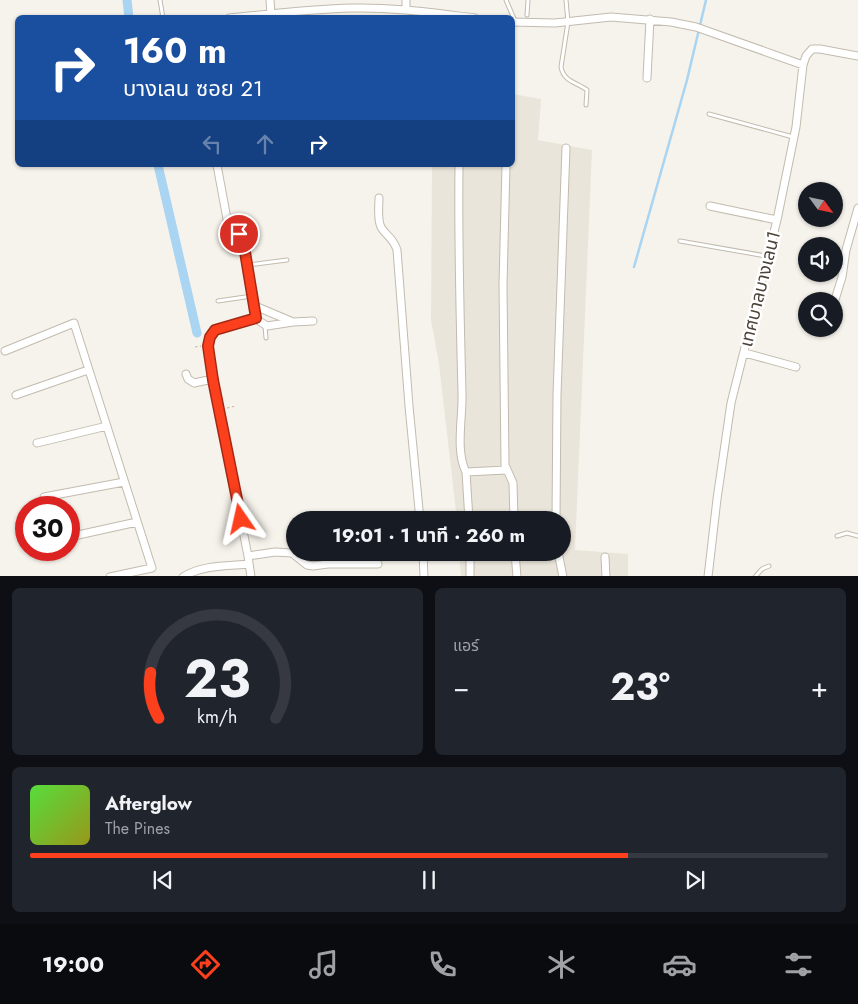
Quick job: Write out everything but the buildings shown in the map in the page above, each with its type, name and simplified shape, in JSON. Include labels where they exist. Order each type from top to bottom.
[{"type":"street","points":[[270,0],[271,14]]},
{"type":"street","points":[[406,0],[406,10]]},
{"type":"street","points":[[260,15],[350,8],[406,10],[449,15]]},
{"type":"street","points":[[515,22],[555,23],[611,17],[650,19],[696,27],[803,65],[806,56],[812,49],[858,56]]},
{"type":"street","points":[[647,78],[650,19]]},
{"type":"street","name":"เทศบาลบางเลน1","points":[[708,576],[731,403],[778,220],[794,137],[803,65]]},
{"type":"street","points":[[556,511],[557,395],[566,148]]},
{"type":"street","points":[[217,167],[230,235],[239,234],[241,236],[248,265],[255,306],[254,319]]},
{"type":"street","points":[[459,167],[461,454],[466,472],[468,511]]},
{"type":"street","points":[[506,167],[503,286],[506,470],[513,483],[514,511]]},
{"type":"street","points":[[379,198],[381,228],[394,240],[398,250],[409,406],[419,511]]},
{"type":"street","points":[[710,206],[778,220]]},
{"type":"street","points":[[837,292],[842,277],[846,250],[858,208]]},
{"type":"street","points":[[255,306],[293,322]]},
{"type":"street","points":[[251,576],[213,380],[208,346],[210,337],[215,330],[254,319],[265,326],[313,321]]},
{"type":"street","points":[[5,351],[74,323],[152,568],[114,576]]},
{"type":"street","points":[[745,353],[796,367]]},
{"type":"street","points":[[16,395],[88,370]]},
{"type":"street","points":[[186,374],[188,379],[194,383],[213,380]]},
{"type":"street","points":[[37,443],[106,426]]},
{"type":"street","points":[[466,472],[506,470]]},
{"type":"street","points":[[49,496],[124,482]]},
{"type":"street","points":[[80,535],[137,522]]},
{"type":"street","points":[[248,556],[275,552],[292,553],[307,565],[313,566],[328,564],[378,564]]},
{"type":"street","points":[[605,557],[606,576]]},
{"type":"street","points":[[423,561],[424,576]]},
{"type":"street","points":[[470,561],[470,576]]},
{"type":"street","points":[[516,561],[517,576]]},
{"type":"street","points":[[560,561],[563,576]]},
{"type":"street","points":[[183,576],[193,571],[249,564]]},
{"type":"lane","points":[[160,0],[162,15]]},
{"type":"lane","points":[[506,0],[511,15]]},
{"type":"lane","points":[[527,15],[528,0]]},
{"type":"lane","points":[[566,0],[568,22],[561,67],[562,74],[568,80],[586,90],[586,105]]},
{"type":"lane","points":[[708,114],[794,137]]},
{"type":"lane","points":[[680,241],[770,256]]},
{"type":"lane","points":[[248,265],[287,260]]},
{"type":"lane","points":[[218,302],[253,296]]},
{"type":"lane","points":[[265,326],[266,338]]},
{"type":"lane","points":[[838,536],[847,533],[858,536]]},
{"type":"lane","points":[[755,576],[762,569],[769,566]]},
{"type":"path","points":[[220,409],[236,406]]},
{"type":"shaded area","points":[[515,94],[541,99],[538,140],[592,150],[575,550],[628,554],[628,576],[461,576],[460,561],[571,561],[571,511],[456,511],[439,364],[431,320],[432,167],[515,167]]},
{"type":"waterway","points":[[127,0],[129,15]]},
{"type":"waterway","points":[[634,267],[687,80],[706,0]]},
{"type":"waterway","points":[[158,167],[197,333]]},
{"type":"route","points":[[239,234],[243,240],[256,318],[215,330],[210,337],[208,346],[241,519]]}]
